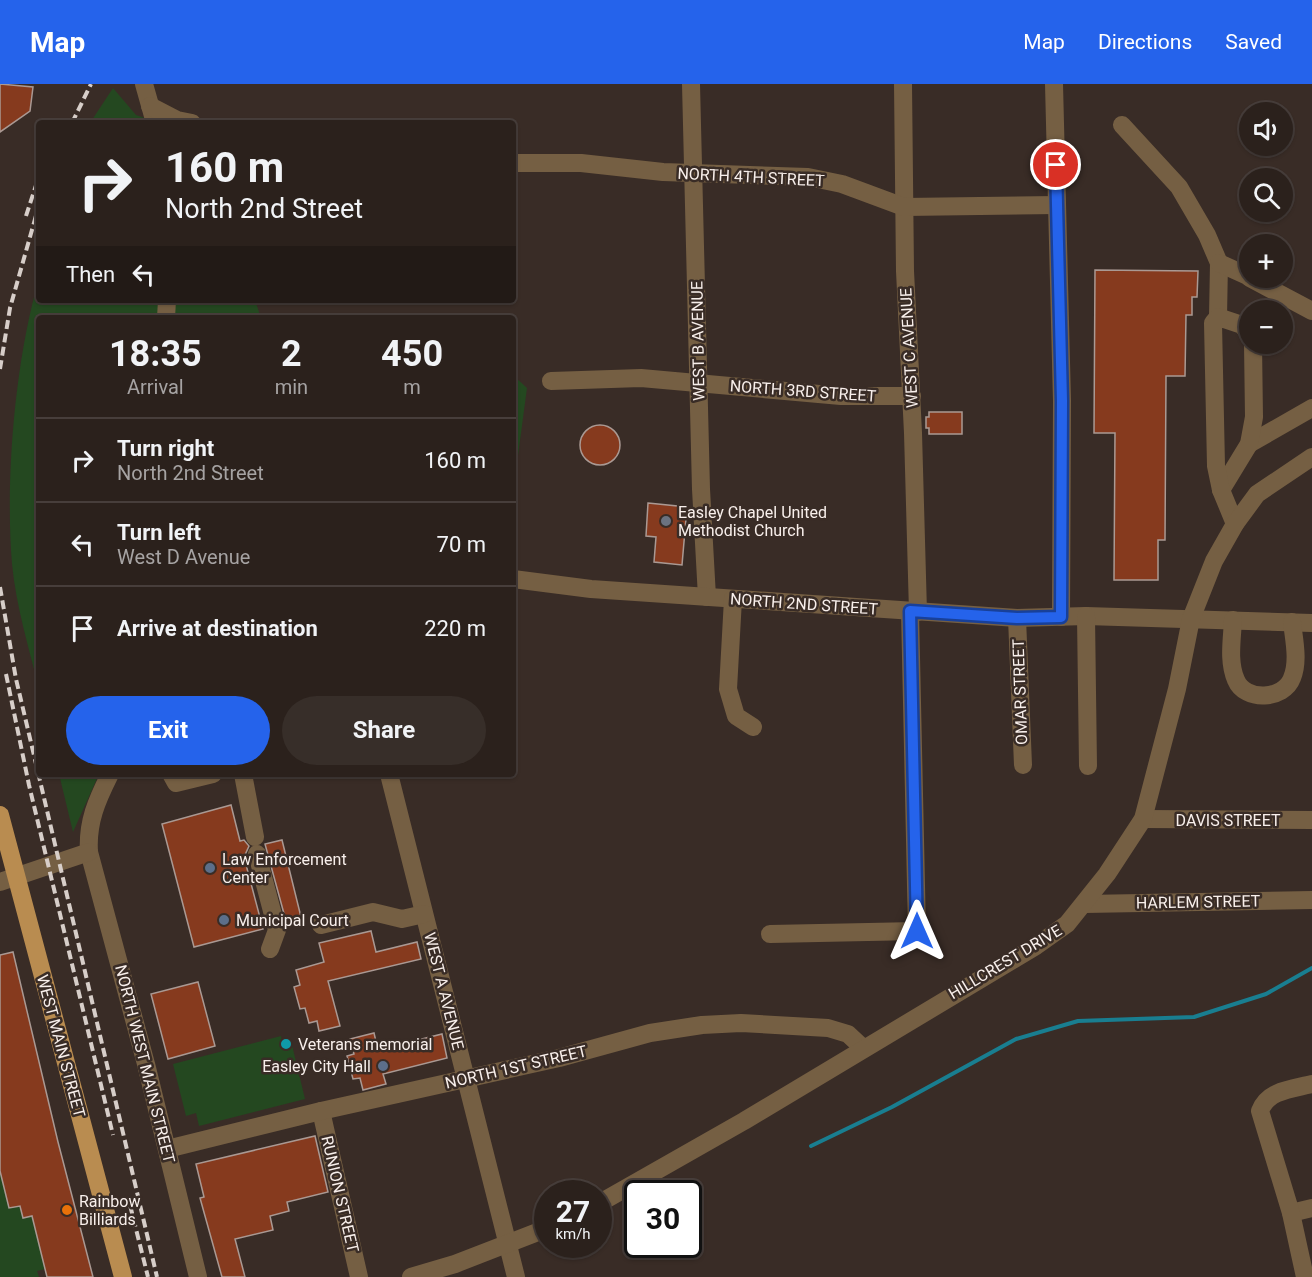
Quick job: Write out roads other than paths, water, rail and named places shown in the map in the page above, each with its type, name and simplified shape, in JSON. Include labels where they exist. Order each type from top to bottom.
[{"type":"main road","name":"WEST MAIN STREET","points":[[0,815],[8,879],[123,1277]]},
{"type":"street","points":[[144,84],[152,114],[177,120]]},
{"type":"street","name":"WEST B AVENUE","points":[[691,84],[707,597]]},
{"type":"street","name":"WEST C AVENUE","points":[[770,934],[917,931],[912,396],[905,271],[903,84]]},
{"type":"street","points":[[1054,84],[1062,401],[1061,617]]},
{"type":"street","points":[[1122,124],[1179,187],[1207,235],[1220,263],[1218,317],[1213,323],[1216,466],[1221,490],[1235,524]]},
{"type":"street","name":"NORTH 4TH STREET","points":[[516,163],[581,164],[693,173],[808,177],[842,184],[904,207],[1057,205]]},
{"type":"street","points":[[1220,263],[1239,272]]},
{"type":"street","points":[[1270,288],[1312,311]]},
{"type":"street","points":[[1218,317],[1239,324]]},
{"type":"street","points":[[1221,490],[1249,444],[1254,417],[1253,354]]},
{"type":"street","name":"NORTH 3RD STREET","points":[[551,381],[632,378],[841,396],[912,396]]},
{"type":"street","points":[[1249,444],[1312,408]]},
{"type":"street","name":"HILLCREST DRIVE","points":[[612,1196],[744,1121],[1036,946],[1067,924],[1127,847],[1143,819],[1177,688],[1191,619],[1214,561],[1235,524],[1257,494],[1312,457]]},
{"type":"street","name":"NORTH 2ND STREET","points":[[516,579],[591,589],[1017,618],[1086,616],[1312,623]]},
{"type":"street","points":[[733,599],[728,689],[736,716],[753,728]]},
{"type":"street","points":[[1086,616],[1088,766]]},
{"type":"street","name":"OMAR STREET","points":[[1017,618],[1023,765]]},
{"type":"street","points":[[1233,620],[1231,665],[1236,681],[1244,691],[1262,695],[1279,693],[1292,680],[1295,662],[1292,622]]},
{"type":"street","points":[[8,879],[89,852],[88,832],[94,806],[108,777]]},
{"type":"street","points":[[173,777],[176,783],[201,777]]},
{"type":"street","points":[[244,777],[256,846],[277,930],[270,948]]},
{"type":"street","name":"WEST A AVENUE","points":[[390,777],[516,1277]]},
{"type":"street","name":"DAVIS STREET","points":[[1143,819],[1312,820]]},
{"type":"street","name":"NORTH WEST MAIN STREET","points":[[89,852],[198,1277]]},
{"type":"street","name":"HARLEM STREET","points":[[1084,904],[1312,900]]},
{"type":"street","points":[[321,925],[373,912],[402,919],[424,914]]},
{"type":"street","name":"NORTH 1ST STREET","points":[[167,1149],[321,1111],[559,1058],[650,1033],[702,1025],[741,1023],[828,1028],[848,1034],[863,1048]]},
{"type":"street","points":[[1305,1277],[1291,1213],[1260,1111],[1264,1100],[1275,1094],[1312,1084]]},
{"type":"street","name":"RUNION STREET","points":[[321,1111],[359,1277]]},
{"type":"street","points":[[1291,1213],[1312,1208]]},
{"type":"street","points":[[411,1277],[508,1245],[534,1234]]},
{"type":"waterway","points":[[811,1146],[892,1107],[1016,1039],[1078,1021],[1194,1017],[1266,994],[1312,968]]},
{"type":"railway","points":[[73,120],[91,84]]},
{"type":"railway","points":[[26,216],[36,185]]},
{"type":"railway","points":[[0,369],[10,308],[36,216]]},
{"type":"railway","points":[[0,587],[16,679],[36,764]]},
{"type":"railway","points":[[6,674],[29,785],[113,1135]]},
{"type":"railway","points":[[39,777],[157,1277]]},
{"type":"railway","points":[[130,1205],[148,1277]]},
{"type":"place","name":"Easley Chapel United Methodist Church","points":[[666,521]]},
{"type":"place","name":"Law Enforcement Center","points":[[210,868]]},
{"type":"place","name":"Municipal Court","points":[[224,920]]},
{"type":"place","name":"Veterans memorial","points":[[286,1044]]},
{"type":"place","name":"Easley City Hall","points":[[383,1066]]},
{"type":"place","name":"Rainbow Billiards","points":[[67,1210]]}]
